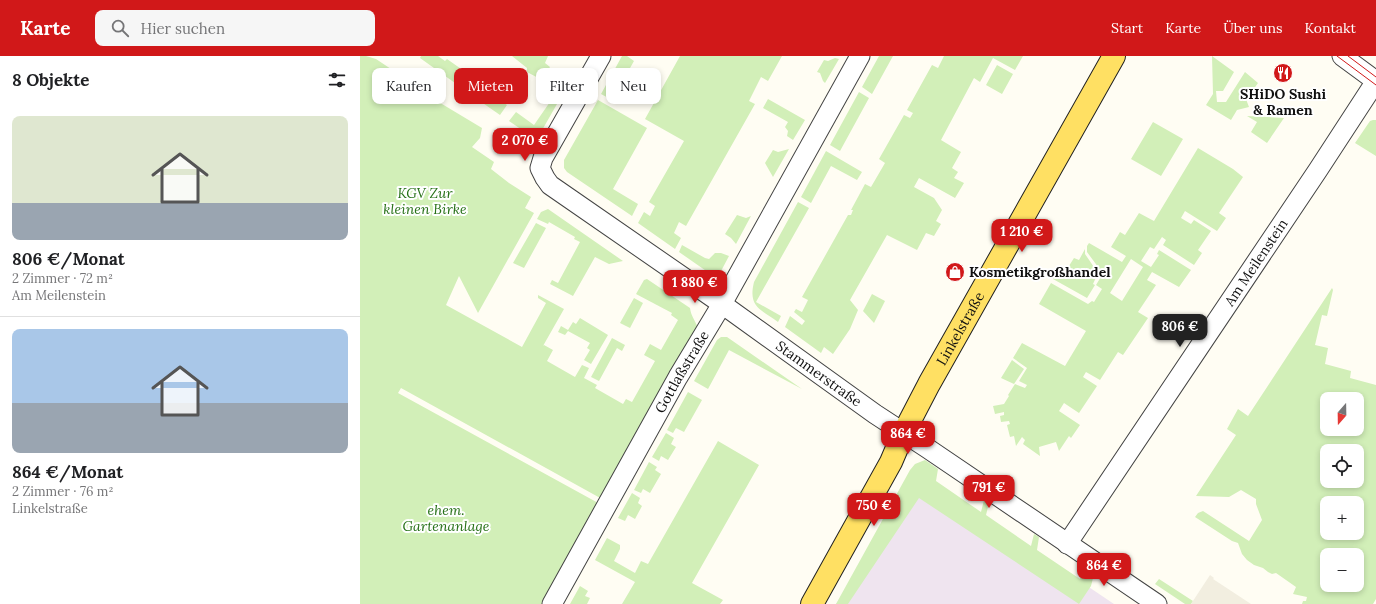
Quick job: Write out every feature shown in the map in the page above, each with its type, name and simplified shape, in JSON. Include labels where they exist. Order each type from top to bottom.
[{"type":"main road","name":"Linkelstraße","points":[[812,604],[892,462],[929,384],[1114,56]]},
{"type":"street","name":"Stammerstraße","points":[[601,56],[543,158],[540,168],[550,185],[722,304],[904,434],[928,448],[1157,604]]},
{"type":"street","name":"Gottlaßstraße","points":[[552,604],[678,377],[722,304],[860,56]]},
{"type":"street","points":[[1342,56],[1376,81]]},
{"type":"street","name":"Am Meilenstein","points":[[1067,544],[1376,81]]},
{"type":"shaded area","points":[[921,474],[1114,604],[836,604]]},
{"type":"shaded area","points":[[1210,575],[1214,578],[1213,579],[1251,604],[1191,604]]},
{"type":"green space","points":[[360,56],[366,56],[376,59],[390,68],[372,68],[372,104],[442,104],[482,128],[480,138],[472,147],[494,162],[491,169],[531,197],[525,208],[534,213],[478,313],[459,276],[446,305],[522,347],[546,303],[538,298],[538,295],[564,309],[543,346],[544,345],[553,350],[547,361],[575,377],[582,365],[589,368],[584,378],[597,385],[595,388],[623,404],[626,399],[632,402],[655,361],[644,355],[650,344],[661,350],[678,320],[671,315],[672,313],[636,294],[644,280],[647,279],[690,308],[698,328],[602,499],[401,388],[398,393],[600,504],[544,604],[360,604]]},
{"type":"green space","points":[[421,56],[438,56],[445,61],[447,59],[460,68],[454,68],[454,82],[446,77],[446,68],[434,68],[420,58]]},
{"type":"green space","points":[[512,56],[548,56],[545,63],[550,67],[536,68],[536,77],[528,73],[527,68]]},
{"type":"green space","points":[[622,56],[627,56],[634,61],[630,68],[615,68]]},
{"type":"green space","points":[[680,56],[782,56],[768,81],[761,77],[749,101],[755,104],[686,226],[679,222],[674,233],[681,238],[675,249],[638,223],[644,212],[650,216],[655,206],[649,202],[684,141],[645,119],[653,104],[661,104],[661,90]]},
{"type":"green space","points":[[879,56],[893,56],[872,94],[862,87]]},
{"type":"green space","points":[[944,56],[1023,56],[1015,70],[993,58],[980,82],[974,78],[941,140],[961,152],[952,168],[958,172],[954,178],[964,183],[955,198],[919,178],[914,187],[934,198],[942,210],[936,221],[941,224],[934,236],[926,233],[917,250],[887,235],[850,300],[858,310],[850,329],[833,354],[824,347],[821,353],[785,327],[790,316],[802,325],[805,321],[794,312],[796,309],[802,312],[808,300],[802,297],[848,215],[851,215],[853,210],[851,210],[865,184],[871,187],[885,163],[879,159],[904,115],[910,118],[913,113],[907,110],[932,65],[938,68]]},
{"type":"green space","points":[[1212,56],[1234,72],[1223,91],[1216,91],[1217,102],[1226,102],[1245,72],[1258,83],[1253,90],[1244,94],[1249,107],[1237,110],[1231,120],[1206,105],[1213,94]]},
{"type":"green space","points":[[835,58],[839,59],[825,83],[820,73],[817,72],[824,60],[828,61]]},
{"type":"green space","points":[[997,65],[1013,74],[1002,94],[986,85]]},
{"type":"green space","points":[[606,85],[606,97],[601,94]]},
{"type":"green space","points":[[859,92],[869,98],[840,151],[830,145]]},
{"type":"green space","points":[[768,99],[805,120],[793,140],[787,136],[788,131],[785,127],[788,122],[763,108]]},
{"type":"green space","points":[[598,100],[647,128],[613,189],[638,204],[632,216],[567,172],[564,168],[564,160],[596,104],[598,104]]},
{"type":"green space","points":[[484,104],[506,104],[507,105],[500,115]]},
{"type":"green space","points":[[549,104],[557,104],[541,132],[534,136],[528,134],[509,121],[516,112],[534,125]]},
{"type":"green space","points":[[1247,116],[1284,118],[1267,143],[1251,132],[1257,122]]},
{"type":"green space","points":[[1376,120],[1376,156],[1355,143],[1370,121]]},
{"type":"green space","points":[[1153,122],[1183,139],[1161,176],[1131,159]]},
{"type":"green space","points":[[1198,148],[1233,169],[1243,177],[1219,213],[1226,218],[1217,231],[1185,211],[1181,218],[1191,224],[1194,220],[1211,231],[1198,250],[1202,253],[1194,265],[1163,245],[1166,240],[1162,237],[1154,249],[1150,247],[1141,261],[1151,267],[1159,255],[1157,254],[1159,250],[1191,270],[1179,287],[1152,272],[1147,280],[1156,285],[1138,312],[1148,318],[1123,355],[1118,352],[1100,380],[1086,372],[1083,377],[1097,386],[1079,413],[1064,403],[1059,411],[1080,425],[1071,438],[1069,436],[1059,451],[1056,442],[1039,447],[1040,456],[1023,444],[1025,440],[1022,437],[1016,446],[1014,436],[1010,437],[1007,425],[1010,424],[1009,421],[1001,422],[1000,416],[1004,415],[1004,412],[995,414],[993,406],[1004,404],[1015,384],[1025,388],[1027,385],[1019,381],[1027,368],[1013,358],[1022,343],[1065,366],[1086,331],[1039,304],[1051,283],[1088,304],[1092,301],[1094,302],[1102,289],[1096,285],[1102,275],[1101,271],[1087,252],[1087,246],[1089,243],[1122,262],[1126,256],[1111,247],[1120,232],[1125,235],[1139,213],[1154,221]],"holes":[[[1131,259],[1143,267],[1122,301],[1110,293]]]},
{"type":"green space","points":[[789,149],[773,177],[765,163],[773,150],[778,152]]},
{"type":"green space","points":[[826,151],[862,172],[857,180],[831,166],[811,203],[801,197]]},
{"type":"green space","points":[[798,202],[809,208],[756,302],[781,316],[778,322],[761,310],[754,302],[754,282]]},
{"type":"green space","points":[[548,209],[623,261],[609,264],[595,257],[573,296],[550,284],[552,280],[558,283],[580,242],[574,239],[575,237],[549,222],[548,224],[537,219],[541,212]]},
{"type":"green space","points":[[737,215],[746,218],[751,216],[736,244],[725,234]]},
{"type":"green space","points":[[536,223],[546,228],[524,268],[513,263]]},
{"type":"green space","points":[[682,245],[709,259],[715,253],[721,253],[729,256],[720,273],[712,275],[679,252]]},
{"type":"green space","points":[[1085,249],[1085,254],[1098,273],[1093,284],[1095,285],[1087,298],[1053,279],[1061,266],[1067,269],[1074,258],[1079,260]]},
{"type":"green space","points":[[1332,288],[1333,290],[1327,316],[1322,315],[1315,345],[1328,348],[1325,364],[1351,371],[1350,378],[1376,385],[1376,599],[1373,604],[1302,604],[1303,601],[1306,601],[1307,597],[1293,594],[1296,587],[1276,573],[1272,574],[1263,568],[1254,565],[1242,554],[1238,543],[1232,541],[1195,517],[1198,513],[1203,511],[1249,541],[1262,520],[1256,504],[1256,499],[1241,490],[1229,497],[1196,496],[1236,435],[1227,429],[1238,409],[1248,416]]},
{"type":"green space","points":[[872,294],[885,301],[874,323],[863,311]]},
{"type":"green space","points":[[634,298],[643,303],[630,328],[620,323]]},
{"type":"green space","points":[[580,318],[608,335],[591,364],[584,360],[590,350],[587,348],[590,343],[568,331],[565,335],[558,332],[561,326],[568,330],[573,322],[576,324]]},
{"type":"green space","points":[[721,337],[727,337],[802,389],[729,350],[708,389],[694,381],[717,340]]},
{"type":"green space","points":[[612,338],[625,345],[622,351],[617,348],[599,381],[591,377]]},
{"type":"green space","points":[[1012,360],[1024,369],[1014,384],[1001,378]]},
{"type":"green space","points":[[688,392],[702,400],[684,432],[676,428],[673,433],[667,430]]},
{"type":"green space","points":[[666,433],[674,438],[671,444],[676,447],[668,460],[661,456],[659,461],[652,457]]},
{"type":"green space","points":[[718,441],[759,465],[692,583],[723,600],[720,604],[622,604],[635,582],[595,560],[607,538],[620,545],[620,549],[614,561],[635,573],[641,561],[648,564]]},
{"type":"green space","points":[[925,460],[938,469],[936,481],[981,512],[984,500],[989,503],[986,515],[1031,546],[1034,534],[1039,537],[1037,550],[1080,579],[1083,567],[1094,574],[1091,586],[1079,604],[919,498],[848,604],[836,604],[910,470],[915,464]]},
{"type":"green space","points":[[649,462],[657,467],[655,470],[661,474],[650,493],[643,489],[641,493],[634,490]]},
{"type":"green space","points":[[632,493],[640,498],[638,503],[642,506],[635,519],[628,515],[625,521],[618,518]]},
{"type":"green space","points":[[1159,579],[1193,601],[1191,604],[1185,604],[1155,584]]},
{"type":"green space","points":[[580,586],[588,591],[585,596],[590,598],[587,604],[570,604]]},
{"type":"tram line","points":[[1337,56],[1376,85]]},
{"type":"tram line","points":[[1348,56],[1376,77]]},
{"type":"place","name":"SHiDO Sushi & Ramen","points":[[1283,73]]},
{"type":"place","name":"Kosmetikgroßhandel","points":[[955,272]]},
{"type":"park label","name":"KGV Zur kleinen Birke","points":[[425,202]]},
{"type":"park label","name":"ehem. Gartenanlage","points":[[446,518]]}]
